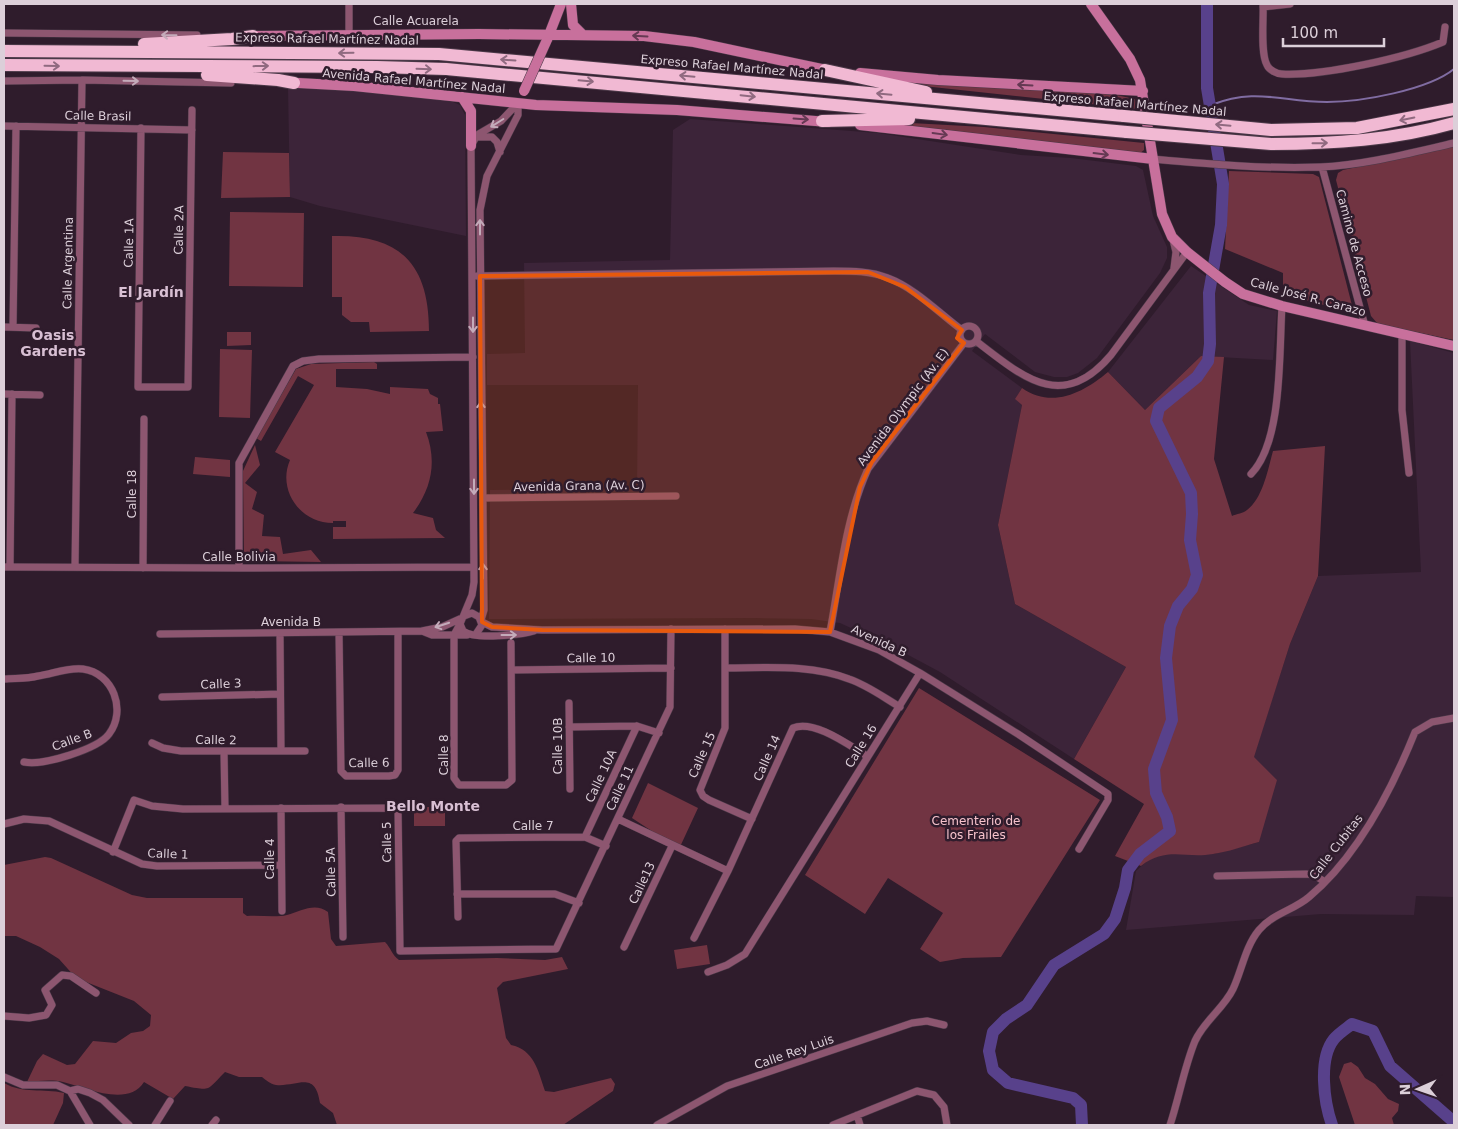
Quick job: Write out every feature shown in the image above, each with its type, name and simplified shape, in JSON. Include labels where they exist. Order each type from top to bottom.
[{"type":"highway","points":[[103,52],[146,44],[252,36]]},
{"type":"highway","name":"Expreso Rafael Martínez Nadal","points":[[4,51],[438,54],[1271,130],[1357,128],[1452,109]]},
{"type":"highway","points":[[4,65],[160,68],[291,66],[446,69],[1271,144],[1335,143],[1377,138],[1454,123]]},
{"type":"highway","points":[[160,68],[188,74],[296,83]]},
{"type":"highway","points":[[825,70],[852,78],[920,90],[950,100]]},
{"type":"highway","points":[[822,121],[914,119],[948,115]]},
{"type":"street","points":[[349,4],[349,34]]},
{"type":"street","points":[[473,143],[480,133],[501,121],[518,103],[548,38],[561,4]]},
{"type":"street","points":[[571,4],[573,25],[582,34]]},
{"type":"street","points":[[1290,4],[1263,5],[1267,65],[1280,75],[1325,70],[1400,56],[1443,42],[1445,27]]},
{"type":"street","name":"Calle José R. Carazo","points":[[1095,5],[1130,59],[1143,91],[1162,214],[1172,237],[1191,255],[1243,294],[1282,306],[1454,346]]},
{"type":"street","name":"Calle Acuarela","points":[[4,33],[252,36],[349,34],[548,38],[582,34],[644,36],[694,42],[825,70],[948,80],[1143,91]]},
{"type":"street","name":"Avenida Rafael Martínez Nadal","points":[[4,81],[82,80],[296,83],[354,86],[518,103],[677,110],[822,121],[1153,159]]},
{"type":"street","name":"Calle Argentina","points":[[75,567],[82,80]]},
{"type":"street","points":[[462,97],[471,111],[473,143],[484,610],[480,630],[476,634],[468,635],[463,632],[462,619],[472,613],[481,621]]},
{"type":"street","points":[[476,276],[482,193],[487,176],[518,115],[518,103]]},
{"type":"street","name":"Calle 2A","points":[[188,351],[192,110]]},
{"type":"street","name":"Calle Brasil","points":[[4,126],[192,130]]},
{"type":"street","points":[[13,328],[16,126]]},
{"type":"street","name":"Calle 1A","points":[[142,128],[138,387],[188,387],[188,351]]},
{"type":"street","points":[[473,143],[483,136],[492,137],[497,142],[500,152]]},
{"type":"street","points":[[1153,159],[1237,166],[1322,167],[1359,162],[1454,143]]},
{"type":"street","name":"Camino de Acceso","points":[[1322,167],[1365,326]]},
{"type":"street","points":[[1172,237],[1176,252],[1173,271]]},
{"type":"street","points":[[976,341],[1021,374],[1041,385],[1064,386],[1079,382],[1096,371],[1111,356],[1173,271],[1191,255]]},
{"type":"street","points":[[476,276],[868,272],[889,278],[905,287],[962,330]]},
{"type":"street","name":"Calle 8","points":[[476,276],[473,357],[474,587],[454,635],[454,778],[459,785],[506,785],[512,780],[511,644]]},
{"type":"street","points":[[1251,474],[1266,452],[1274,422],[1282,306]]},
{"type":"street","points":[[967,326],[975,328],[978,333],[976,341],[971,344],[964,343],[960,337],[962,330],[967,326]]},
{"type":"street","points":[[4,327],[36,328]]},
{"type":"street","points":[[1402,334],[1402,410],[1409,473]]},
{"type":"street","name":"Avenida Olympic (Av. E)","points":[[830,632],[857,497],[868,469],[964,343]]},
{"type":"street","points":[[239,568],[239,463],[293,366],[308,360],[326,358],[473,357]]},
{"type":"street","points":[[4,394],[40,394]]},
{"type":"street","points":[[7,567],[12,394]]},
{"type":"street","name":"Calle 18","points":[[143,568],[144,419]]},
{"type":"street","name":"Avenida Grana (Av. C)","points":[[482,498],[676,496]]},
{"type":"street","name":"Calle Bolivia","points":[[7,567],[474,567]]},
{"type":"street","name":"Avenida B","points":[[160,634],[422,631],[462,619]]},
{"type":"street","name":"Avenida B","points":[[481,621],[492,627],[542,630],[795,629],[830,632],[878,650],[920,673],[1108,794],[1108,800],[1079,849]]},
{"type":"street","name":"Calle 11","points":[[556,949],[670,707],[671,629]]},
{"type":"street","name":"Calle 15","points":[[726,629],[724,734],[700,790],[703,796],[709,800],[752,818]]},
{"type":"street","name":"Avenida B","points":[[476,634],[519,635],[542,630]]},
{"type":"street","name":"Avenida B","points":[[422,631],[432,635],[468,635]]},
{"type":"street","name":"Calle 6","points":[[339,633],[341,771],[346,776],[389,776],[398,770],[398,632]]},
{"type":"street","points":[[280,634],[281,752]]},
{"type":"street","name":"Calle 10","points":[[512,670],[671,668]]},
{"type":"street","points":[[726,668],[796,668],[828,673],[849,679],[900,706]]},
{"type":"street","name":"Calle B","points":[[4,679],[31,678],[83,669],[104,678],[114,692],[117,701],[116,719],[103,740],[42,763],[24,762]]},
{"type":"street","name":"Calle 16","points":[[708,972],[727,965],[745,954],[920,673]]},
{"type":"street","name":"Calle 3","points":[[162,697],[280,694]]},
{"type":"street","name":"Calle 10B","points":[[569,703],[570,789]]},
{"type":"street","name":"Calle Cubitas","points":[[1170,1125],[1195,1041],[1233,991],[1250,943],[1259,930],[1271,918],[1308,899],[1325,882],[1377,812],[1401,768],[1415,732],[1432,722],[1454,718]]},
{"type":"street","points":[[569,727],[637,726],[658,733]]},
{"type":"street","name":"Calle 10A","points":[[585,837],[637,726]]},
{"type":"street","name":"Calle 14","points":[[694,938],[728,871],[794,728],[806,727],[829,734],[867,756]]},
{"type":"street","name":"Calle 2","points":[[152,742],[172,750],[224,752],[305,751]]},
{"type":"street","points":[[224,752],[226,808]]},
{"type":"street","name":"Calle 5","points":[[113,852],[134,800],[161,808],[398,808],[400,952],[556,949]]},
{"type":"street","name":"Calle 5A","points":[[341,807],[343,937]]},
{"type":"street","name":"Calle 4","points":[[281,808],[282,911]]},
{"type":"street","name":"Calle 1","points":[[4,824],[24,819],[49,822],[142,864],[157,866],[281,865]]},
{"type":"street","points":[[618,819],[728,871]]},
{"type":"street","name":"Calle 7","points":[[457,894],[456,841],[460,838],[585,837],[606,846]]},
{"type":"street","name":"Calle13","points":[[624,947],[672,846]]},
{"type":"street","points":[[1217,876],[1306,874],[1314,875],[1325,882]]},
{"type":"street","points":[[458,917],[457,894],[555,894],[579,903]]},
{"type":"street","points":[[4,1016],[29,1018],[46,1015],[52,1005],[45,990],[62,976],[71,976],[96,993]]},
{"type":"street","name":"Calle Rey Luis","points":[[658,1125],[727,1086],[912,1023],[928,1021],[944,1025]]},
{"type":"street","points":[[4,1077],[23,1085],[57,1086],[70,1090],[78,1089],[103,1100],[130,1125]]},
{"type":"street","points":[[70,1090],[90,1125]]},
{"type":"street","points":[[833,1125],[917,1090],[934,1095],[944,1107],[947,1125]]},
{"type":"street","points":[[155,1125],[170,1101]]},
{"type":"street","points":[[857,1116],[860,1125]]},
{"type":"highlighted area","points":[[868,272],[905,287],[962,330],[957,338],[964,343],[872,462],[860,487],[830,632],[542,630],[492,627],[482,622],[480,276]]},
{"type":"shaded area","points":[[288,88],[395,94],[453,102],[460,105],[465,115],[466,236],[320,206],[290,197]]},
{"type":"shaded area","points":[[690,119],[878,133],[1021,155],[1071,158],[1136,166],[1143,170],[1153,216],[1167,247],[1167,258],[1160,273],[1097,358],[1078,373],[1067,377],[1054,377],[1035,372],[985,334],[972,351],[1022,388],[1016,398],[1022,405],[998,525],[1015,604],[1126,667],[1074,759],[940,672],[899,650],[840,623],[811,619],[755,618],[489,619],[490,490],[637,489],[638,385],[487,385],[487,354],[525,353],[524,263],[670,260],[673,130]]},
{"type":"shaded area","points":[[1191,266],[1249,305],[1277,311],[1273,360],[1201,356],[1145,410],[1108,372]]},
{"type":"shaded area","points":[[1410,341],[1454,353],[1454,897],[1416,896],[1414,915],[1321,914],[1126,930],[1136,871],[1149,859],[1164,854],[1214,854],[1259,842],[1253,758],[1290,644],[1318,576],[1421,572]]},
{"type":"green space","points":[[914,82],[1116,93],[1116,95],[1135,99],[1138,109],[914,85]]},
{"type":"green space","points":[[893,122],[984,127],[1144,143],[1144,150],[1139,154],[893,125]]},
{"type":"green space","points":[[1454,146],[1454,340],[1387,326],[1377,323],[1371,316],[1336,180],[1338,173],[1343,170]]},
{"type":"green space","points":[[223,152],[289,153],[290,197],[221,198]]},
{"type":"green space","points":[[1229,171],[1313,174],[1319,177],[1354,313],[1283,294],[1283,273],[1225,249]]},
{"type":"green space","points":[[230,212],[304,213],[303,287],[229,286]]},
{"type":"green space","points":[[332,236],[356,237],[376,241],[393,248],[406,258],[416,271],[423,288],[428,308],[429,331],[370,332],[369,322],[351,322],[342,315],[342,297],[332,297]]},
{"type":"green space","points":[[227,332],[251,332],[251,345],[227,346]]},
{"type":"green space","points":[[220,349],[252,350],[250,418],[219,417]]},
{"type":"green space","points":[[1201,356],[1224,357],[1214,459],[1232,516],[1246,511],[1253,505],[1264,483],[1273,451],[1325,446],[1318,576],[1290,644],[1254,757],[1277,780],[1259,842],[1213,854],[1159,856],[1141,866],[1115,856],[1144,804],[1074,759],[1126,667],[1015,604],[998,525],[1022,405],[1015,399],[1022,388],[1033,394],[1045,397],[1067,396],[1078,392],[1108,372],[1145,410]]},
{"type":"green space","points":[[374,362],[377,364],[377,369],[336,369],[336,387],[367,389],[390,394],[390,387],[428,389],[430,394],[438,398],[443,431],[426,432],[431,453],[431,474],[425,494],[413,513],[433,518],[436,530],[445,538],[333,539],[333,527],[346,527],[346,521],[321,522],[301,511],[289,493],[287,471],[290,460],[275,452],[314,385],[298,376],[261,441],[256,438],[296,369],[311,364]]},
{"type":"green space","points":[[255,445],[260,465],[245,483],[257,492],[252,509],[264,515],[262,536],[280,537],[283,554],[311,550],[321,562],[248,561],[244,559],[243,471]]},
{"type":"green space","points":[[195,457],[230,460],[230,477],[193,474]]},
{"type":"green space","name":"Cementerio de los Frailes","points":[[919,688],[1100,800],[1001,957],[963,958],[940,962],[920,949],[943,913],[888,878],[865,914],[805,875]]},
{"type":"green space","points":[[648,783],[698,808],[679,849],[632,818]]},
{"type":"green space","points":[[414,807],[445,807],[445,826],[414,826]]},
{"type":"green space","points":[[45,857],[132,895],[147,898],[243,898],[243,913],[247,916],[282,916],[308,908],[323,909],[328,912],[331,939],[336,946],[385,942],[399,960],[497,958],[545,960],[562,957],[568,969],[503,982],[497,988],[506,1038],[511,1045],[525,1051],[530,1056],[545,1091],[554,1092],[611,1078],[615,1084],[613,1091],[563,1125],[337,1125],[333,1113],[320,1103],[318,1093],[314,1087],[310,1083],[304,1082],[276,1085],[262,1077],[239,1077],[225,1072],[208,1088],[200,1089],[185,1086],[173,1099],[144,1082],[137,1090],[128,1094],[117,1095],[105,1094],[59,1081],[27,1082],[37,1061],[43,1054],[67,1065],[75,1064],[93,1041],[116,1043],[131,1033],[143,1031],[150,1026],[151,1015],[134,1001],[76,978],[59,959],[40,947],[16,936],[4,936],[4,865]]},
{"type":"green space","points":[[707,945],[710,964],[677,969],[674,950]]},
{"type":"green space","points":[[1351,1062],[1388,1099],[1399,1104],[1398,1111],[1392,1118],[1394,1125],[1355,1125],[1339,1077],[1344,1064]]},
{"type":"green space","points":[[4,1083],[26,1090],[64,1093],[63,1103],[53,1125],[4,1125]]},
{"type":"waterway","points":[[1082,1125],[1081,1105],[1073,1098],[1008,1083],[993,1070],[989,1051],[993,1032],[1006,1019],[1027,1005],[1054,965],[1104,934],[1115,919],[1125,888],[1128,870],[1140,854],[1170,831],[1167,817],[1156,793],[1154,769],[1172,720],[1166,658],[1170,626],[1178,606],[1192,589],[1197,575],[1190,540],[1191,493],[1156,421],[1159,408],[1197,377],[1208,361],[1210,344],[1209,293],[1221,225],[1223,184],[1207,88],[1207,4]]},
{"type":"waterway","points":[[1211,105],[1227,100],[1256,96],[1327,102],[1358,100],[1411,89],[1428,83],[1454,69]]},
{"type":"waterway","points":[[1332,1125],[1325,1093],[1324,1069],[1326,1058],[1329,1047],[1334,1039],[1352,1024],[1373,1031],[1390,1066],[1454,1122]]},
{"type":"district","name":"El Jardín","points":[[151,292]]},
{"type":"district","name":"Oasis Gardens","points":[[53,344]]},
{"type":"district","name":"Bello Monte","points":[[433,806]]}]
